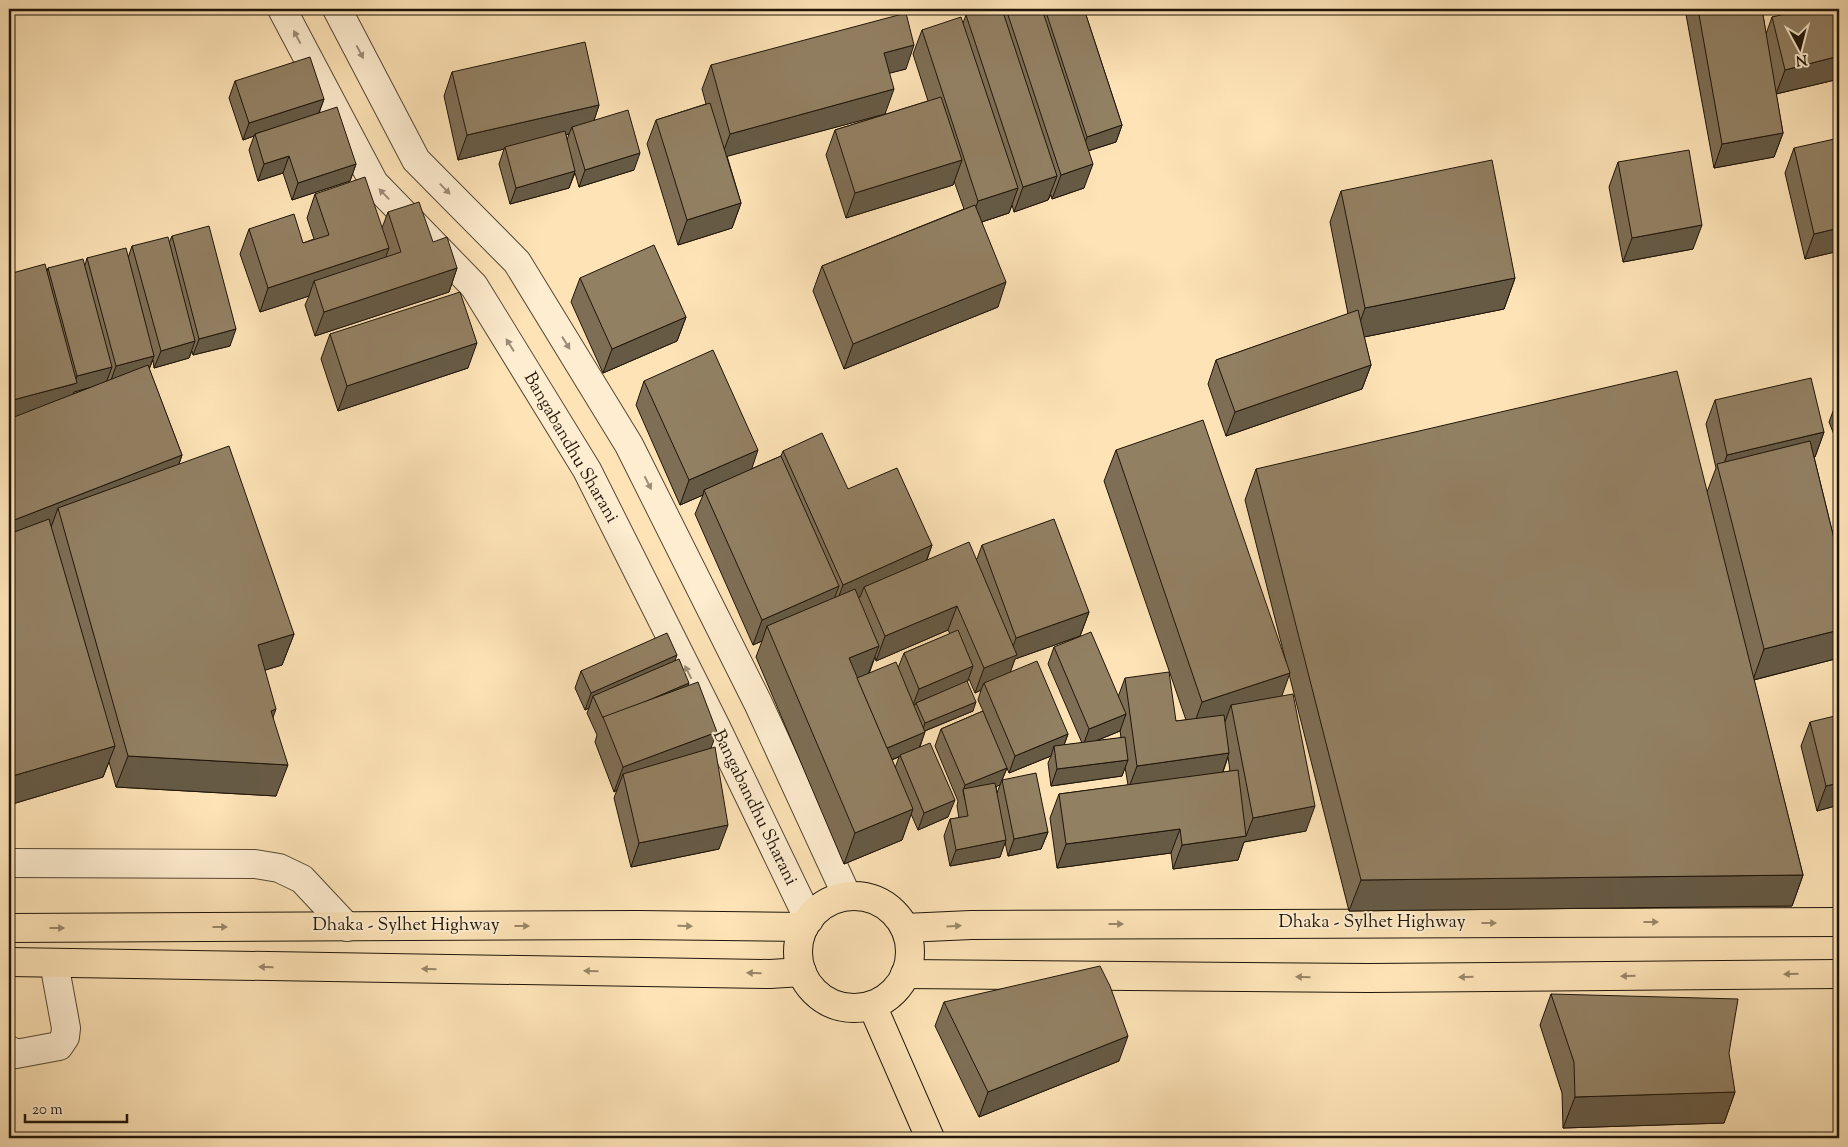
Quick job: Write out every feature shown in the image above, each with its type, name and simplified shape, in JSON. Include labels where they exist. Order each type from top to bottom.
[{"type":"main road","points":[[847,896],[864,897],[881,902],[895,913],[905,928],[910,944],[909,962],[905,974],[893,992],[872,1005],[844,1007],[827,1001],[813,990],[802,972],[798,959],[799,942],[806,924],[815,911],[830,901],[847,896]]},
{"type":"main road","name":"Dhaka - Sylhet Highway","points":[[905,928],[971,925],[1839,922]]},
{"type":"main road","name":"Dhaka - Sylhet Highway","points":[[9,928],[806,924]]},
{"type":"main road","points":[[91,928],[93,964]]},
{"type":"main road","points":[[9,962],[770,974],[802,972]]},
{"type":"main road","points":[[905,974],[1359,978],[1839,974]]},
{"type":"main road","points":[[872,1005],[930,1138]]},
{"type":"street","name":"Bangabandhu Sharani","points":[[282,9],[374,183],[474,286],[587,470],[716,727],[806,924]]},
{"type":"street","points":[[337,9],[416,160],[517,262],[630,446],[758,703],[847,896]]},
{"type":"street","points":[[9,863],[255,864],[279,868],[302,879],[347,927]]},
{"type":"street","points":[[9,1050],[16,1054],[59,1046],[65,1037],[66,1028],[54,963]]},
{"type":"building","points":[[987,9],[1002,9],[1057,176],[1023,187],[966,15]]},
{"type":"building","points":[[1006,9],[1042,9],[1093,164],[1061,175]]},
{"type":"building","points":[[1045,9],[1084,9],[1122,125],[1087,137]]},
{"type":"building","points":[[1698,9],[1762,9],[1783,133],[1722,144]]},
{"type":"building","points":[[1807,9],[1839,9],[1839,56],[1785,70],[1772,17]]},
{"type":"building","points":[[906,13],[914,45],[884,53],[894,89],[730,134],[711,65]]},
{"type":"building","points":[[961,17],[1018,188],[978,201],[922,30]]},
{"type":"building","points":[[585,42],[599,105],[467,135],[452,72]]},
{"type":"building","points":[[310,57],[324,99],[249,123],[235,81]]},
{"type":"building","points":[[941,97],[962,160],[855,193],[835,130]]},
{"type":"building","points":[[710,103],[741,203],[687,220],[656,120]]},
{"type":"building","points":[[337,107],[356,164],[298,183],[289,156],[264,164],[255,134]]},
{"type":"building","points":[[628,110],[640,153],[585,170],[572,127]]},
{"type":"building","points":[[565,131],[575,171],[516,188],[505,147]]},
{"type":"building","points":[[1839,138],[1839,228],[1814,234],[1794,148]]},
{"type":"building","points":[[1689,150],[1702,225],[1632,238],[1618,162]]},
{"type":"building","points":[[1492,160],[1515,278],[1365,308],[1341,191]]},
{"type":"building","points":[[365,177],[389,248],[268,288],[249,229],[294,214],[303,243],[329,235],[315,194]]},
{"type":"building","points":[[419,202],[433,242],[447,237],[457,268],[324,312],[314,281],[401,252],[388,212]]},
{"type":"building","points":[[975,205],[1006,282],[853,344],[822,266]]},
{"type":"building","points":[[209,226],[236,329],[199,339],[172,236]]},
{"type":"building","points":[[168,237],[195,341],[161,351],[132,246]]},
{"type":"building","points":[[654,245],[686,317],[612,349],[580,278]]},
{"type":"building","points":[[126,248],[154,356],[116,366],[87,258]]},
{"type":"building","points":[[83,259],[112,367],[77,376],[48,268]]},
{"type":"building","points":[[45,264],[77,383],[9,401],[9,274]]},
{"type":"building","points":[[460,292],[477,343],[347,386],[330,334]]},
{"type":"building","points":[[1358,310],[1371,365],[1235,412],[1216,360]]},
{"type":"building","points":[[713,350],[758,450],[689,480],[644,381]]},
{"type":"building","points":[[148,365],[182,455],[9,522],[9,419]]},
{"type":"building","points":[[1677,371],[1803,875],[1361,880],[1256,469]]},
{"type":"building","points":[[1811,378],[1824,432],[1727,455],[1715,400]]},
{"type":"building","points":[[1203,420],[1290,673],[1202,702],[1116,450]]},
{"type":"building","points":[[822,433],[848,489],[897,468],[932,545],[843,585],[783,451]]},
{"type":"building","points":[[1810,441],[1839,559],[1839,630],[1764,649],[1717,464]]},
{"type":"building","points":[[229,446],[294,634],[258,645],[276,709],[271,711],[288,765],[128,756],[58,508]]},
{"type":"building","points":[[781,456],[839,586],[762,620],[704,490]]},
{"type":"building","points":[[49,519],[115,746],[9,777],[9,534]]},
{"type":"building","points":[[1054,519],[1089,612],[1016,638],[982,545]]},
{"type":"building","points":[[969,542],[1017,655],[984,668],[957,606],[885,636],[864,587]]},
{"type":"building","points":[[855,589],[879,646],[849,658],[913,809],[855,833],[767,626]]},
{"type":"building","points":[[958,630],[973,666],[919,689],[904,653]]},
{"type":"building","points":[[1091,632],[1126,714],[1089,729],[1054,647]]},
{"type":"building","points":[[667,633],[677,655],[591,693],[581,671]]},
{"type":"building","points":[[679,659],[689,683],[603,718],[593,696]]},
{"type":"building","points":[[1037,661],[1068,734],[1015,756],[984,683]]},
{"type":"building","points":[[896,662],[925,732],[887,748],[857,678]]},
{"type":"building","points":[[1169,672],[1176,721],[1224,715],[1229,753],[1137,766],[1125,678]]},
{"type":"building","points":[[967,681],[976,702],[925,723],[916,703]]},
{"type":"building","points":[[698,682],[717,732],[623,767],[603,717]]},
{"type":"building","points":[[1293,694],[1315,806],[1253,818],[1231,705]]},
{"type":"building","points":[[983,711],[1007,768],[965,785],[941,729]]},
{"type":"building","points":[[1839,715],[1839,783],[1826,786],[1810,722]]},
{"type":"building","points":[[1125,737],[1128,760],[1057,769],[1054,746]]},
{"type":"building","points":[[930,743],[955,800],[924,813],[900,755]]},
{"type":"building","points":[[715,747],[728,825],[639,843],[623,774]]},
{"type":"building","points":[[1238,770],[1246,836],[1182,845],[1180,829],[1066,844],[1059,794]]},
{"type":"building","points":[[1036,773],[1048,832],[1014,839],[1002,780]]},
{"type":"building","points":[[995,783],[1006,840],[956,850],[950,819],[968,816],[963,789]]},
{"type":"building","points":[[1100,966],[1110,986],[1128,1036],[988,1092],[944,1002]]},
{"type":"building","points":[[1551,994],[1738,999],[1729,1053],[1735,1092],[1575,1097],[1574,1062]]}]
